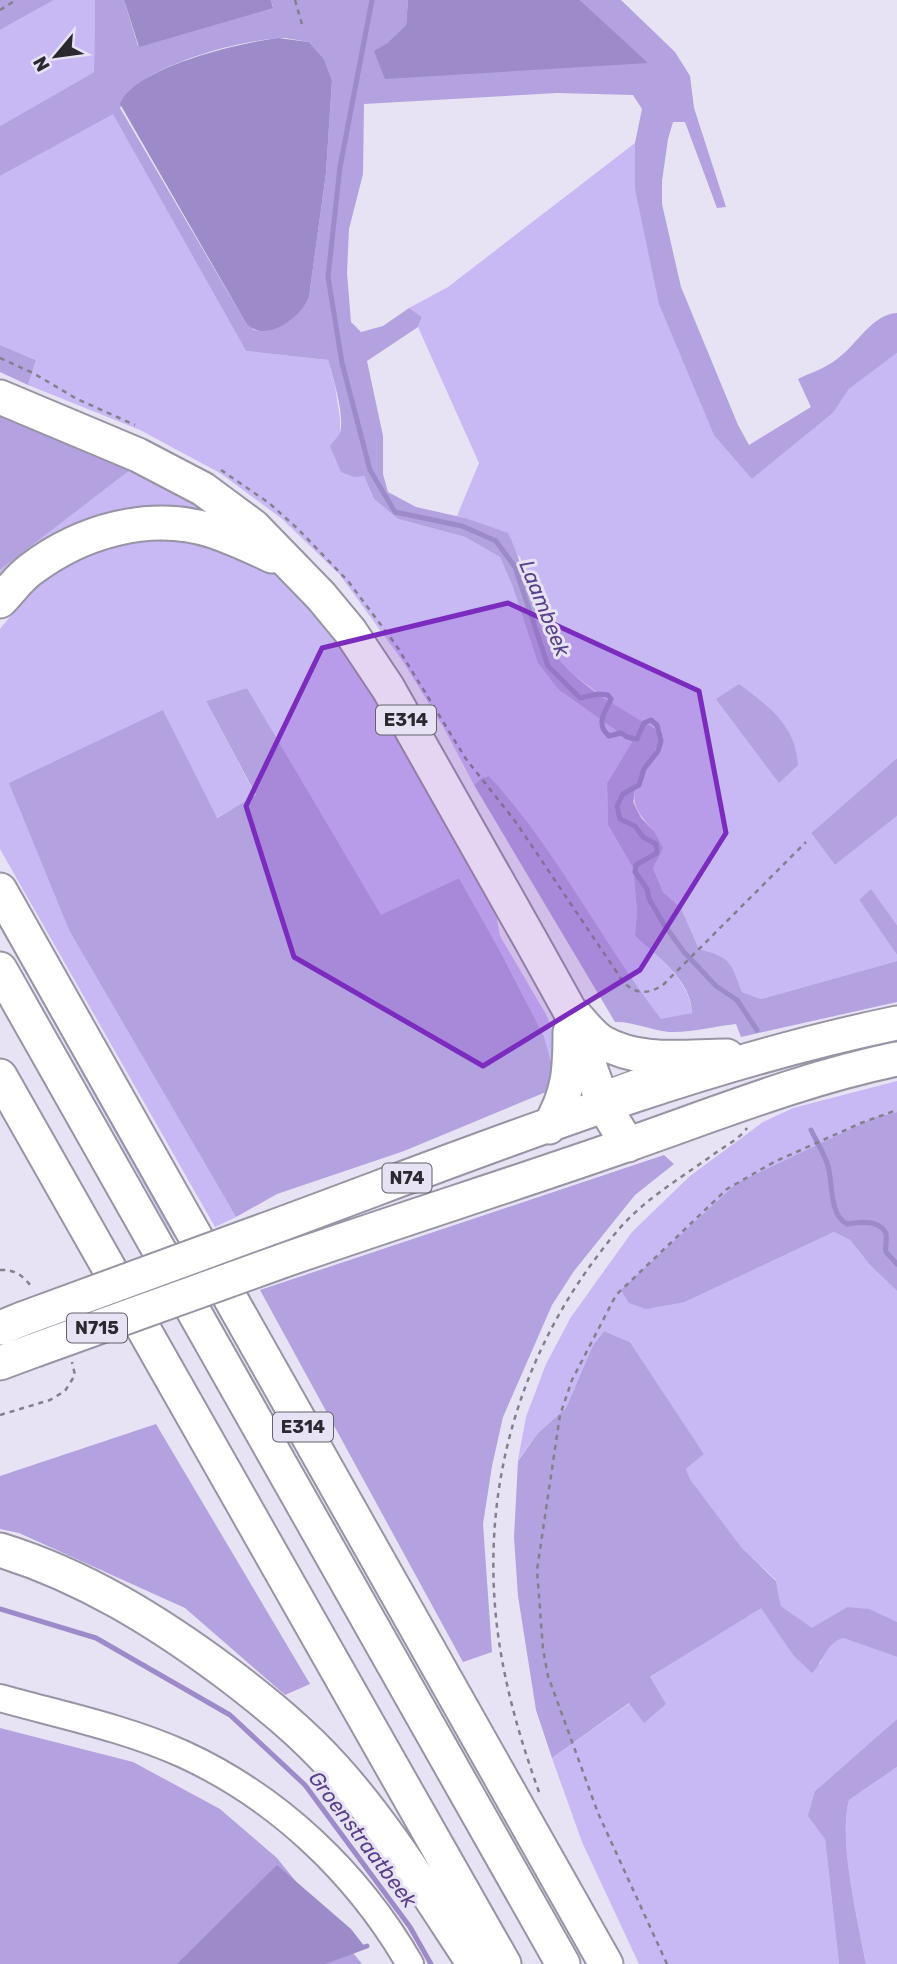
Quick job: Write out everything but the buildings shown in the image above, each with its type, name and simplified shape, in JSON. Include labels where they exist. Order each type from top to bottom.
[{"type":"highway","name":"E314","points":[[0,397],[138,455],[203,489],[253,526],[321,596],[350,631],[388,688],[570,1011],[601,1096],[628,1144]]},
{"type":"highway","name":"E314","points":[[0,601],[27,572],[59,549],[120,527],[170,523],[211,530],[289,564]]},
{"type":"highway","name":"E314","points":[[0,890],[606,1964]]},
{"type":"highway","name":"E314","points":[[0,969],[563,1964]]},
{"type":"highway","name":"E314","points":[[570,1011],[600,1041],[644,1056],[684,1057]]},
{"type":"highway","name":"E314","points":[[549,1127],[563,1100],[570,1069],[570,1011]]},
{"type":"highway","name":"N74","points":[[141,1275],[549,1127],[601,1096],[897,1023]]},
{"type":"highway","name":"E314","points":[[600,1041],[601,1096]]},
{"type":"highway","name":"N74","points":[[684,1057],[765,1056]]},
{"type":"highway","name":"N74","points":[[159,1306],[282,1261],[751,1101],[855,1068],[897,1059]]},
{"type":"highway","points":[[0,1076],[504,1964]]},
{"type":"highway","points":[[0,1121],[151,1385],[200,1463],[481,1964]]},
{"type":"highway","name":"N715","points":[[11,1323],[141,1275]]},
{"type":"highway","name":"N715","points":[[0,1363],[159,1306]]},
{"type":"highway","points":[[0,1550],[46,1566],[117,1599],[176,1636],[261,1699],[335,1770],[383,1828],[474,1964]]},
{"type":"street","points":[[0,1698],[153,1742],[207,1766],[251,1793],[312,1840],[340,1867],[381,1917],[410,1964]]},
{"type":"lane","name":"N74","points":[[601,1096],[684,1057]]},
{"type":"path","points":[[0,10],[16,0]]},
{"type":"path","points":[[295,0],[303,28]]},
{"type":"path","points":[[689,961],[806,842]]},
{"type":"path","points":[[540,1796],[525,1752],[505,1675],[494,1584],[493,1528],[502,1467],[516,1412],[539,1352],[583,1274],[647,1201],[745,1132],[749,1126],[751,1101]]},
{"type":"path","points":[[667,1964],[598,1813],[548,1676],[543,1649],[537,1570],[560,1415],[584,1353],[616,1295],[721,1193],[767,1165],[897,1110]]},
{"type":"highlighted area","points":[[508,603],[699,691],[726,833],[640,970],[483,1066],[294,957],[246,806],[322,648]]},
{"type":"shaded area","points":[[0,0],[54,0],[0,30]]},
{"type":"shaded area","points":[[54,0],[95,0],[94,72],[0,126],[0,30]]},
{"type":"shaded area","points":[[95,0],[124,0],[138,46],[273,7],[271,0],[408,0],[406,25],[386,44],[647,63],[580,0],[621,0],[675,52],[690,76],[694,108],[726,207],[717,208],[685,122],[673,122],[668,139],[662,181],[662,204],[681,287],[738,425],[749,445],[811,407],[798,379],[833,362],[872,325],[897,313],[897,353],[849,389],[833,413],[752,479],[714,435],[659,304],[635,189],[635,143],[642,109],[633,95],[557,93],[364,104],[363,174],[349,229],[347,273],[351,322],[361,332],[383,326],[409,308],[422,317],[418,327],[367,361],[383,436],[383,474],[388,492],[416,507],[465,518],[508,533],[539,621],[561,662],[586,685],[663,734],[635,790],[633,802],[663,848],[653,868],[663,892],[681,908],[699,949],[724,958],[732,967],[742,992],[761,999],[897,961],[897,1002],[741,1037],[736,1024],[669,1032],[615,1022],[474,785],[481,778],[489,776],[513,804],[557,864],[661,1019],[692,1013],[690,1001],[680,979],[635,936],[637,911],[633,868],[608,825],[607,783],[632,742],[559,690],[538,663],[513,587],[500,557],[465,537],[398,519],[374,499],[364,476],[354,477],[341,472],[330,446],[340,433],[341,416],[328,360],[246,351],[113,114],[0,176],[0,126],[94,72]],"holes":[[[285,38],[309,42],[324,59],[332,80],[326,173],[309,297],[301,310],[289,319],[260,331],[254,330],[246,323],[120,108],[132,89],[146,79],[163,69],[205,53],[268,39]]]},
{"type":"shaded area","points":[[124,0],[271,0],[273,8],[139,47]]},
{"type":"shaded area","points":[[408,0],[580,0],[648,63],[385,79],[374,51],[386,44],[406,25]]},
{"type":"shaded area","points":[[278,38],[309,42],[324,59],[332,80],[326,173],[309,297],[291,320],[272,330],[262,331],[246,323],[120,104],[130,90],[146,78],[167,68],[216,51]]},
{"type":"shaded area","points":[[113,113],[246,351],[328,360],[335,386],[340,434],[374,499],[398,519],[465,537],[500,557],[559,690],[632,742],[607,783],[608,825],[633,868],[637,911],[635,936],[679,979],[690,1001],[692,1013],[661,1020],[557,864],[513,804],[489,776],[481,778],[474,785],[445,730],[404,663],[340,575],[281,518],[220,473],[140,430],[28,385],[36,360],[0,345],[0,176]]},
{"type":"shaded area","points":[[635,143],[635,189],[752,479],[833,413],[849,389],[897,353],[897,758],[811,833],[835,865],[897,816],[897,925],[871,890],[859,900],[897,955],[897,961],[761,999],[742,992],[732,967],[724,958],[699,949],[681,908],[663,892],[653,868],[654,831],[644,820],[635,802],[637,787],[652,756],[604,697],[568,671],[552,651],[538,618],[520,557],[465,518],[457,516],[479,463],[418,327],[422,317],[409,308],[448,287]]},
{"type":"shaded area","points":[[0,345],[36,360],[28,385],[0,372]]},
{"type":"shaded area","points":[[0,402],[138,464],[0,570]]},
{"type":"shaded area","points":[[138,464],[227,513],[191,514],[0,587],[0,570]]},
{"type":"shaded area","points":[[180,538],[229,552],[263,567],[296,592],[333,632],[379,703],[495,908],[500,936],[547,1016],[558,1045],[558,1087],[544,1036],[459,878],[381,916],[247,688],[206,701],[256,796],[216,818],[163,710],[70,932],[236,1217],[215,1227],[0,849],[0,629],[28,594],[55,570],[112,544]]},
{"type":"shaded area","points":[[739,684],[779,718],[792,738],[798,765],[779,783],[716,699]]},
{"type":"shaded area","points":[[247,688],[381,915],[459,878],[544,1036],[558,1087],[404,1151],[277,1194],[236,1217],[70,932],[9,783],[163,710],[217,818],[256,795],[206,701]]},
{"type":"shaded area","points":[[897,758],[897,816],[835,865],[811,833]]},
{"type":"shaded area","points":[[871,889],[897,925],[897,955],[859,900]]},
{"type":"shaded area","points":[[0,908],[186,1236],[176,1239],[166,1224],[0,927]]},
{"type":"shaded area","points":[[897,1081],[897,1112],[876,1117],[685,1302],[834,1232],[850,1240],[870,1265],[897,1291],[897,1622],[847,1607],[812,1629],[781,1606],[776,1580],[742,1548],[690,1479],[686,1469],[704,1454],[630,1342],[604,1331],[593,1345],[566,1408],[538,1433],[518,1460],[526,1417],[546,1364],[571,1317],[632,1232],[690,1176],[763,1122],[793,1108]]},
{"type":"shaded area","points":[[897,1112],[897,1291],[870,1265],[850,1240],[834,1232],[685,1302],[646,1309],[629,1303],[621,1290],[737,1183],[876,1117]]},
{"type":"shaded area","points":[[664,1155],[674,1164],[635,1195],[574,1271],[552,1305],[503,1417],[483,1524],[492,1652],[463,1662],[260,1290]]},
{"type":"shaded area","points":[[604,1331],[630,1342],[704,1454],[686,1469],[690,1479],[742,1548],[776,1581],[781,1606],[812,1628],[847,1607],[869,1609],[897,1622],[897,1657],[843,1638],[832,1644],[812,1673],[793,1655],[761,1608],[650,1677],[666,1704],[644,1723],[629,1703],[552,1758],[536,1710],[518,1596],[514,1537],[518,1461],[538,1433],[566,1408],[593,1345]]},
{"type":"shaded area","points":[[156,1424],[310,1684],[285,1695],[185,1608],[19,1533],[0,1529],[0,1476]]},
{"type":"shaded area","points":[[761,1607],[793,1655],[820,1664],[828,1648],[843,1638],[897,1657],[897,1719],[815,1791],[825,1839],[839,1964],[639,1964],[582,1842],[552,1758],[630,1703],[644,1722],[649,1678]]},
{"type":"shaded area","points":[[897,1719],[897,1767],[849,1800],[846,1817],[847,1858],[866,1964],[839,1964],[825,1839],[808,1816],[815,1791]]},
{"type":"shaded area","points":[[0,1728],[133,1762],[220,1809],[277,1858],[362,1964],[0,1964]]},
{"type":"shaded area","points":[[897,1767],[897,1964],[866,1964],[847,1859],[846,1817],[849,1800]]},
{"type":"shaded area","points":[[277,1865],[351,1929],[365,1947],[318,1964],[177,1964]]},
{"type":"waterway","name":"Laambeek","points":[[372,0],[340,167],[328,277],[342,363],[370,470],[395,512],[462,526],[496,541],[515,567],[548,666],[580,698],[598,694],[608,695],[611,699],[602,722],[609,736],[621,733],[637,739],[644,723],[651,720],[657,725],[661,741],[658,751],[644,769],[639,785],[623,794],[617,806],[620,819],[635,826],[643,837],[656,844],[657,853],[636,865],[635,872],[647,889],[649,899],[665,926],[684,952],[716,986],[737,1000],[757,1030]]},
{"type":"waterway","name":"Laambeek","points":[[811,1130],[828,1166],[837,1214],[847,1224],[869,1223],[883,1229],[886,1234],[886,1252],[897,1264]]},
{"type":"waterway","name":"Groenstraatbeek","points":[[0,1609],[96,1638],[230,1715],[305,1785],[410,1927],[431,1964]]},
{"type":"waterway","points":[[318,1964],[367,1946]]}]
